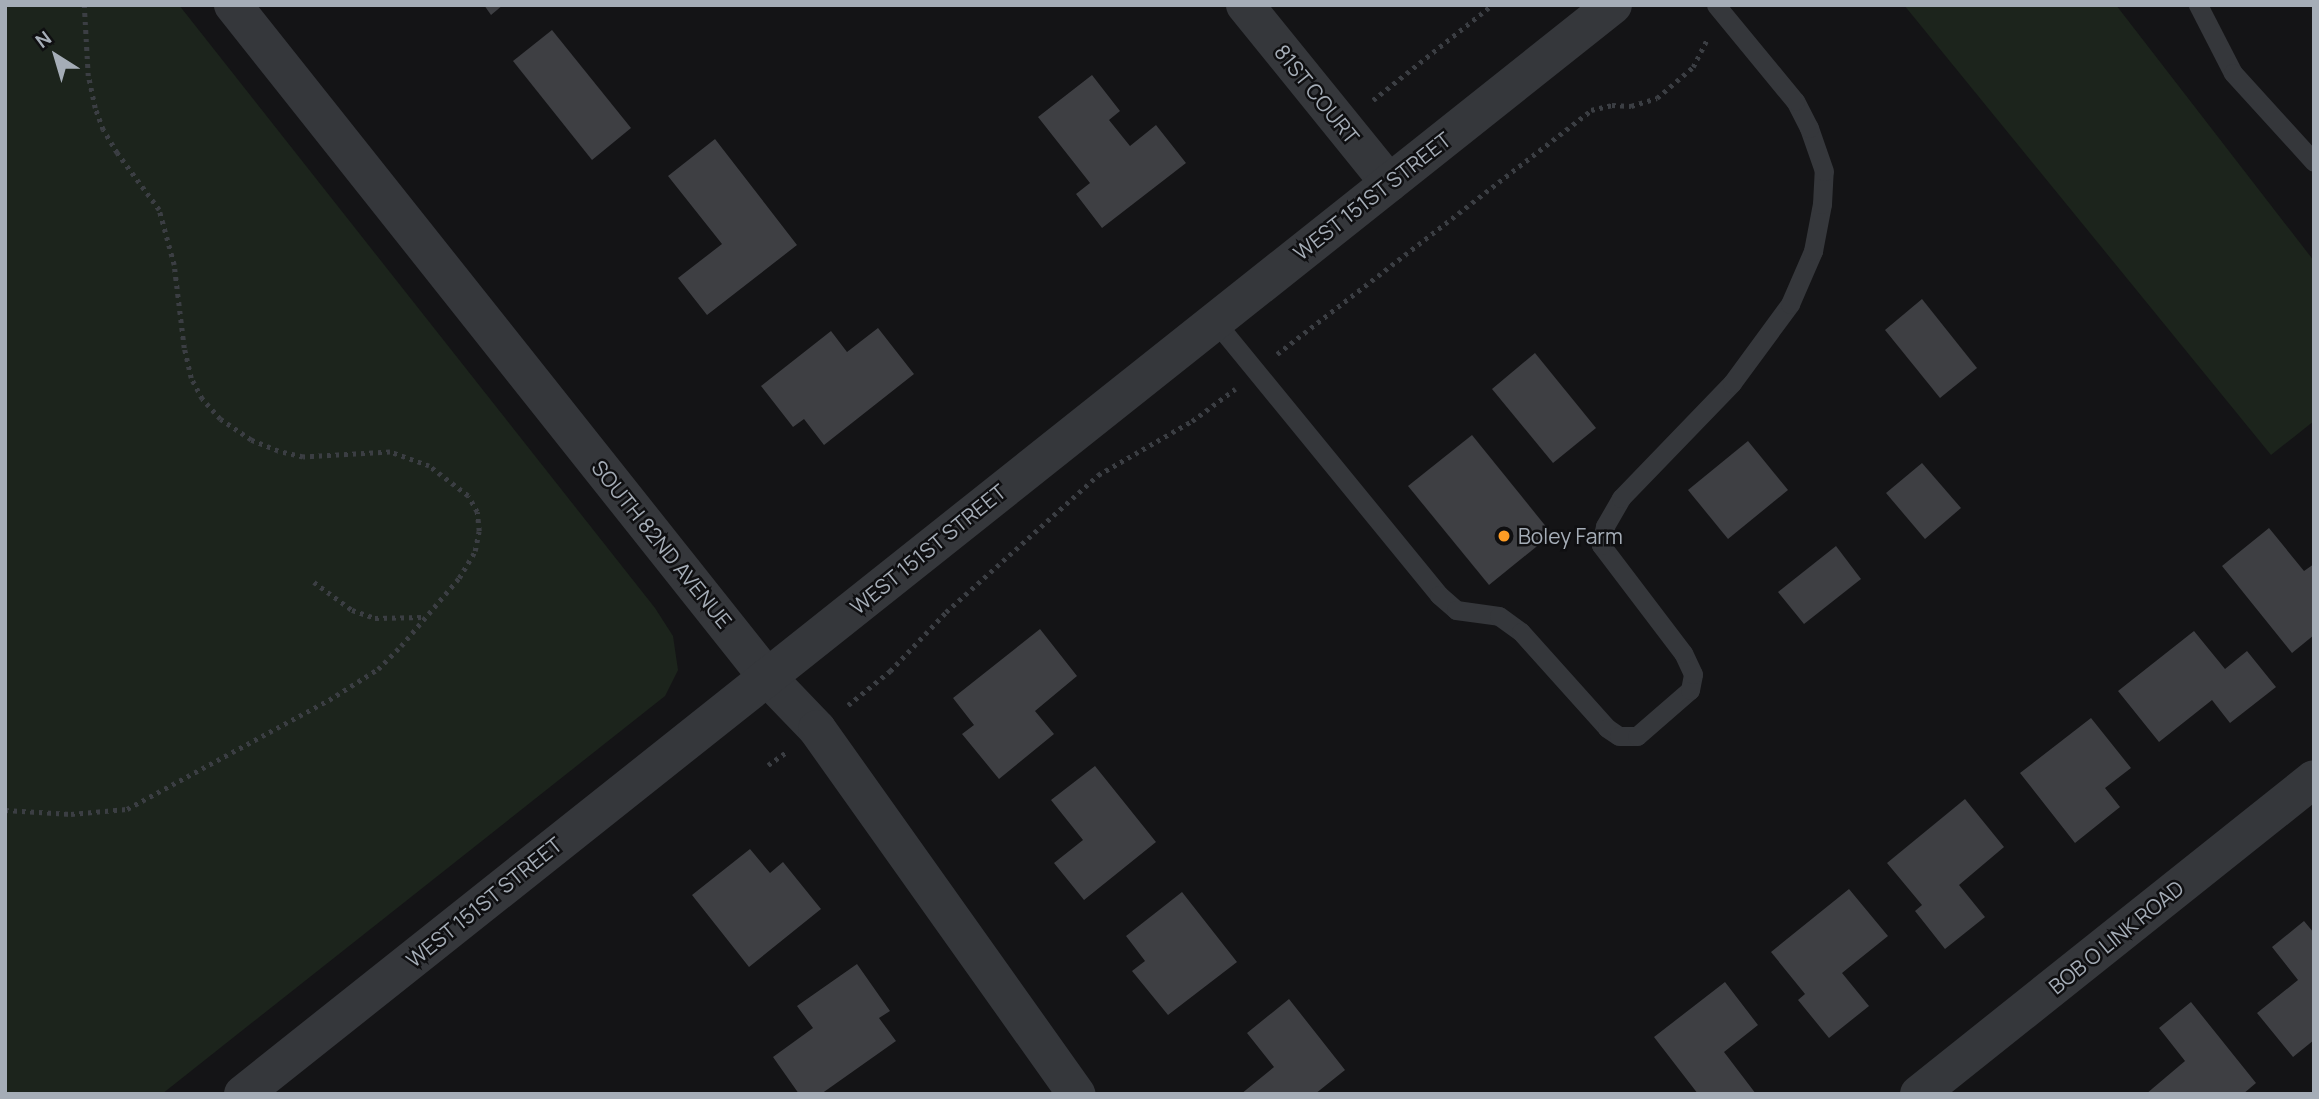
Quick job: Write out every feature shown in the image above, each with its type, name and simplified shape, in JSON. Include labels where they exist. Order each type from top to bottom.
[{"type":"street","name":"SOUTH 82ND AVENUE","points":[[233,5],[767,677],[817,729],[1076,1094]]},
{"type":"street","name":"81ST COURT","points":[[1245,5],[1389,183]]},
{"type":"street","name":"WEST 151ST STREET","points":[[243,1094],[1613,5]]},
{"type":"street","name":"BOB O LINK ROAD","points":[[1919,1094],[2314,779]]},
{"type":"lane","points":[[2198,5],[2232,74],[2314,162]]},
{"type":"lane","points":[[1214,320],[1439,595],[1456,610],[1499,617],[1521,632],[1607,728],[1619,736],[1637,736],[1690,690],[1693,674],[1683,653],[1601,545],[1605,526],[1621,498],[1732,383],[1790,304],[1813,251],[1822,204],[1824,171],[1809,128],[1795,101],[1720,10]]},
{"type":"path","points":[[5,810],[71,814],[127,809],[222,760],[368,675],[401,646],[459,578],[475,551],[480,531],[477,512],[468,496],[429,466],[415,459],[390,452],[303,457],[278,452],[251,440],[220,419],[202,399],[191,378],[184,348],[174,265],[159,210],[117,153],[103,130],[95,108],[88,76],[84,5]]},
{"type":"path","points":[[1342,125],[1492,5]]},
{"type":"path","points":[[858,697],[890,671],[946,612],[1098,475],[1201,415],[1591,110],[1612,105],[1631,106],[1657,99],[1693,67],[1720,10]]},
{"type":"path","points":[[314,582],[352,610],[375,618],[425,617]]},
{"type":"shaded area","points":[[5,5],[179,5],[655,608],[673,636],[678,670],[665,696],[162,1094],[5,1094]]},
{"type":"shaded area","points":[[1904,5],[2116,5],[2314,261],[2314,421],[2271,455]]},
{"type":"building","points":[[484,5],[503,5],[491,15]]},
{"type":"building","points":[[552,30],[631,128],[592,160],[513,61]]},
{"type":"building","points":[[1092,75],[1120,111],[1109,120],[1130,146],[1156,125],[1186,163],[1102,228],[1076,194],[1090,183],[1038,117]]},
{"type":"building","points":[[715,139],[797,245],[707,315],[678,278],[722,244],[668,176]]},
{"type":"building","points":[[1922,299],[1977,368],[1940,398],[1885,330]]},
{"type":"building","points":[[878,328],[914,374],[824,445],[804,419],[793,427],[761,386],[831,331],[847,352]]},
{"type":"building","points":[[1535,353],[1596,428],[1553,463],[1492,389]]},
{"type":"building","points":[[1472,435],[1552,534],[1489,585],[1408,486]]},
{"type":"building","points":[[1748,441],[1788,490],[1728,539],[1688,490]]},
{"type":"building","points":[[1922,463],[1961,508],[1925,539],[1886,493]]},
{"type":"building","points":[[2269,528],[2304,571],[2314,564],[2314,635],[2292,653],[2222,566]]},
{"type":"building","points":[[1836,546],[1861,579],[1804,624],[1778,592]]},
{"type":"building","points":[[1040,629],[1077,676],[1035,711],[1054,734],[999,779],[962,734],[974,725],[953,698]]},
{"type":"building","points":[[2194,631],[2225,669],[2247,651],[2276,687],[2230,723],[2212,700],[2159,742],[2118,691]]},
{"type":"building","points":[[2091,718],[2131,768],[2105,788],[2120,807],[2075,843],[2020,773]]},
{"type":"building","points":[[1095,766],[1156,842],[1084,900],[1054,863],[1083,840],[1051,800]]},
{"type":"building","points":[[1965,799],[2004,847],[1959,885],[1985,917],[1945,949],[1915,911],[1922,905],[1887,863]]},
{"type":"building","points":[[750,849],[770,873],[783,862],[821,909],[749,967],[692,895]]},
{"type":"building","points":[[1849,889],[1888,936],[1842,973],[1869,1006],[1829,1038],[1798,1000],[1805,994],[1771,952]]},
{"type":"building","points":[[1182,892],[1237,962],[1168,1015],[1132,971],[1145,961],[1126,936]]},
{"type":"building","points":[[2304,921],[2314,933],[2314,1040],[2293,1057],[2257,1013],[2298,980],[2272,947]]},
{"type":"building","points":[[857,964],[890,1011],[879,1018],[896,1041],[821,1094],[799,1094],[773,1057],[813,1028],[797,1006]]},
{"type":"building","points":[[1725,982],[1758,1025],[1724,1052],[1756,1094],[1698,1094],[1654,1037]]},
{"type":"building","points":[[1289,999],[1345,1070],[1315,1094],[1241,1094],[1274,1067],[1247,1033]]},
{"type":"building","points":[[2191,1002],[2256,1083],[2243,1094],[2146,1094],[2185,1061],[2159,1028]]},
{"type":"place","name":"Boley Farm","points":[[1504,536]]}]
